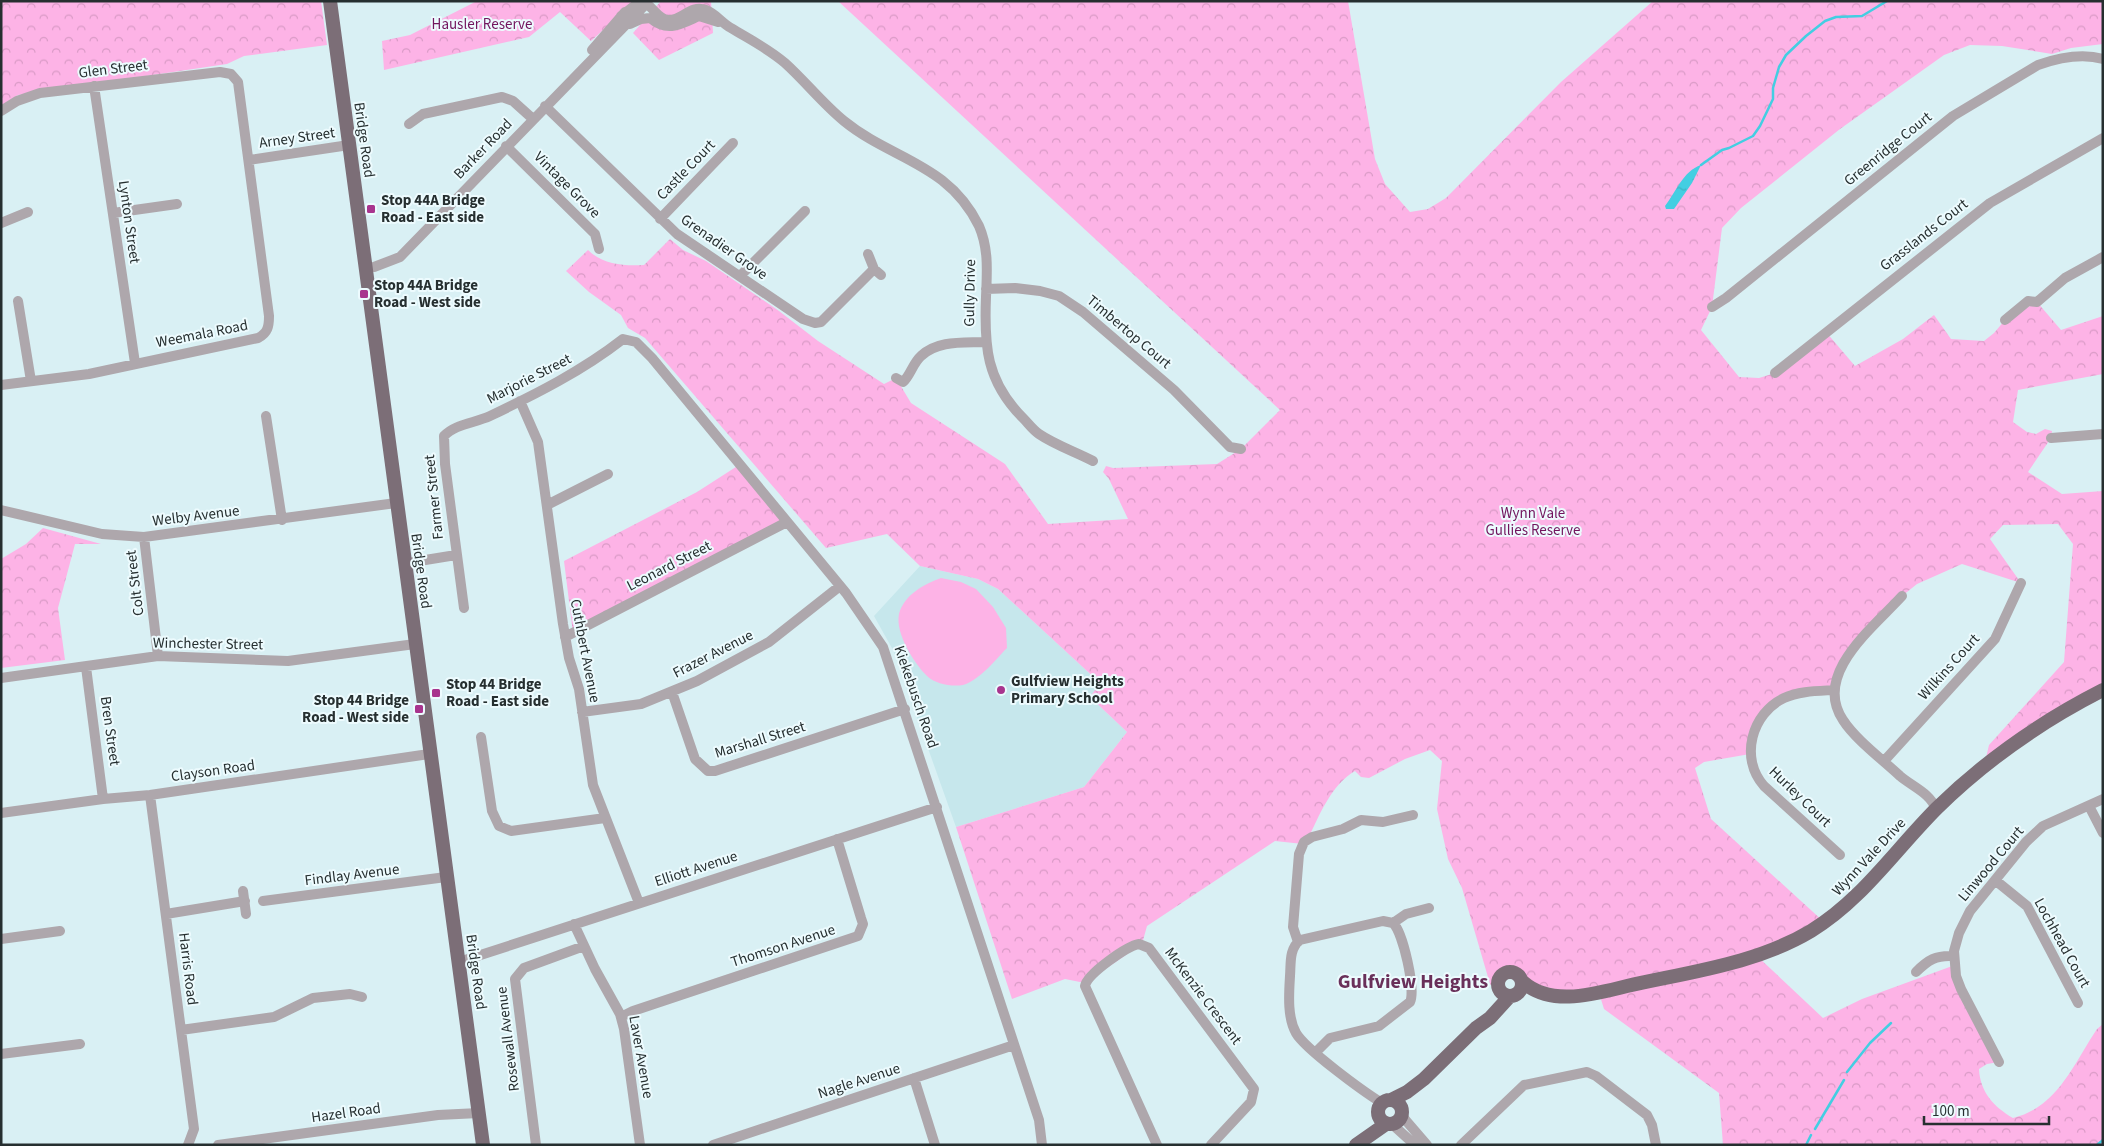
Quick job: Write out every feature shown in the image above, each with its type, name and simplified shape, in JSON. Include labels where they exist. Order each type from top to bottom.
[{"type":"main road","name":"Bridge Road","points":[[330,1],[370,269],[482,1111],[490,1145]]},
{"type":"main road","name":"Bridge Road","points":[[339,1],[353,145]]},
{"type":"main road","name":"Bridge Road","points":[[400,503],[413,562],[419,643]]},
{"type":"main road","name":"Wynn Vale Drive","points":[[1509,995],[1558,1004],[1576,1002],[1599,993],[1742,960],[1802,936],[1830,918],[1859,894],[1936,809],[1984,766],[2013,744],[2103,690]]},
{"type":"main road","points":[[1356,1144],[1509,995],[1522,989],[1523,982],[1516,972],[1506,972],[1498,980],[1509,995]]},
{"type":"main road","name":"Wynn Vale Drive","points":[[1523,982],[1531,990],[1550,996],[1599,993]]},
{"type":"main road","name":"Bridge Road","points":[[482,1111],[483,1145]]},
{"type":"street","name":"Barker Road","points":[[545,106],[635,1]]},
{"type":"street","points":[[622,16],[641,1],[648,2]]},
{"type":"street","name":"Barker Road","points":[[370,269],[400,257],[533,118],[648,2]]},
{"type":"street","name":"Gully Drive","points":[[648,2],[663,19],[676,19],[689,10],[706,10],[771,51],[843,121],[868,139],[923,166],[940,178],[970,210],[979,228],[988,263],[985,342],[990,368],[1001,391],[1014,410],[1038,434],[1093,461]]},
{"type":"street","name":"Gully Drive","points":[[621,29],[641,19],[650,18],[656,23],[672,28],[699,16],[724,23]]},
{"type":"street","name":"Greenridge Court","points":[[1712,307],[1734,292],[1964,109],[2038,66],[2052,60],[2083,56],[2103,59]]},
{"type":"street","name":"Glen Street","points":[[1,111],[28,96],[94,86],[220,72],[231,74]]},
{"type":"street","name":"Weemala Road","points":[[1,385],[89,374],[265,335],[269,316],[249,160],[238,82],[231,74]]},
{"type":"street","name":"Lynton Street","points":[[94,86],[135,363]]},
{"type":"street","points":[[409,124],[424,114],[502,97],[513,101],[533,118]]},
{"type":"street","name":"Grenadier Grove","points":[[545,106],[660,219],[700,251],[803,319],[815,323],[821,322],[877,272],[868,254]]},
{"type":"street","name":"Grasslands Court","points":[[1775,373],[1990,203],[2103,138]]},
{"type":"street","name":"Castle Court","points":[[660,219],[733,143]]},
{"type":"street","name":"Arney Street","points":[[249,160],[353,145]]},
{"type":"street","name":"Vintage Grove","points":[[506,146],[595,234],[599,249]]},
{"type":"street","points":[[113,213],[177,204]]},
{"type":"street","points":[[740,276],[805,211]]},
{"type":"street","points":[[1,223],[28,212]]},
{"type":"street","points":[[2005,320],[2028,301],[2037,302],[2065,278],[2103,257]]},
{"type":"street","name":"Timbertop Court","points":[[986,289],[1015,288],[1040,291],[1059,296],[1083,312],[1174,390],[1230,452],[1241,449]]},
{"type":"street","points":[[18,301],[31,381]]},
{"type":"street","name":"Marjorie Street","points":[[444,436],[452,429],[487,418],[585,367],[623,339]]},
{"type":"street","name":"Kiekebusch Road","points":[[623,339],[636,342],[652,358],[861,612],[883,647],[1039,1120],[1042,1145]]},
{"type":"street","points":[[896,378],[903,382],[906,380],[910,370],[921,356],[934,347],[949,343],[985,342]]},
{"type":"street","name":"Cuthbert Avenue","points":[[520,401],[538,442],[565,637],[579,689],[590,774],[605,818],[639,903]]},
{"type":"street","points":[[266,416],[282,520]]},
{"type":"street","points":[[2051,438],[2103,434]]},
{"type":"street","name":"Farmer Street","points":[[444,436],[444,455],[464,608]]},
{"type":"street","points":[[547,505],[608,474]]},
{"type":"street","name":"Welby Avenue","points":[[1,510],[102,534],[144,537],[400,503]]},
{"type":"street","name":"Leonard Street","points":[[565,637],[787,522]]},
{"type":"street","name":"Colt Street","points":[[144,537],[158,656]]},
{"type":"street","name":"Farmer Street","points":[[413,562],[456,555]]},
{"type":"street","name":"Wilkins Court","points":[[1884,760],[1995,639],[2021,582]]},
{"type":"street","name":"Frazer Avenue","points":[[582,712],[640,704],[697,681],[769,642],[840,586]]},
{"type":"street","points":[[1902,596],[1842,663],[1835,679],[1834,690],[1837,709],[1842,719],[1902,778],[1933,802],[1936,809]]},
{"type":"street","name":"Winchester Street","points":[[1,678],[158,656],[288,661],[419,643]]},
{"type":"street","name":"Bren Street","points":[[86,667],[104,799]]},
{"type":"street","name":"Hurley Court","points":[[1834,690],[1801,692],[1777,702],[1764,715],[1754,731],[1750,754],[1758,779],[1840,855]]},
{"type":"street","name":"Marshall Street","points":[[672,692],[695,759],[708,771],[715,771],[905,710]]},
{"type":"street","points":[[481,737],[492,812],[499,826],[511,831],[605,818]]},
{"type":"street","name":"Clayson Road","points":[[1,813],[104,799],[150,795],[434,754]]},
{"type":"street","name":"Harris Road","points":[[150,795],[194,1129],[188,1145]]},
{"type":"street","name":"Linwood Court","points":[[1953,956],[1964,922],[2026,842],[2043,826],[2103,800]]},
{"type":"street","points":[[2089,806],[2103,833]]},
{"type":"street","name":"Elliott Avenue","points":[[462,962],[937,807]]},
{"type":"street","points":[[1298,942],[1293,927],[1299,854],[1303,844],[1312,838],[1343,829],[1361,820],[1383,822],[1413,815]]},
{"type":"street","name":"Thomson Avenue","points":[[621,1017],[633,1011],[858,936],[862,924],[861,918],[837,839]]},
{"type":"street","name":"Findlay Avenue","points":[[263,901],[450,877]]},
{"type":"street","name":"Lochhead Court","points":[[1996,880],[2027,906],[2078,1003]]},
{"type":"street","points":[[243,891],[246,914]]},
{"type":"street","points":[[166,914],[245,902]]},
{"type":"street","points":[[1393,923],[1406,914],[1429,908]]},
{"type":"street","points":[[1316,1052],[1333,1037],[1382,1024],[1410,1002],[1413,996],[1412,987],[1399,932],[1393,923],[1383,921],[1306,938],[1298,942],[1291,954],[1289,995],[1292,1025],[1298,1036],[1316,1052],[1362,1091],[1427,1145]]},
{"type":"street","name":"Laver Avenue","points":[[574,924],[621,1017],[640,1145]]},
{"type":"street","points":[[1,938],[60,931]]},
{"type":"street","name":"McKenzie Crescent","points":[[1157,1145],[1085,986],[1089,976],[1131,947],[1139,944],[1148,948],[1254,1090],[1251,1102],[1211,1145]]},
{"type":"street","name":"Rosewall Avenue","points":[[536,1145],[515,979],[524,968],[584,946]]},
{"type":"street","points":[[1916,972],[1934,958],[1953,956],[1961,989],[1999,1062]]},
{"type":"street","points":[[181,1030],[274,1018],[313,998],[350,994],[362,997]]},
{"type":"street","points":[[1,1054],[80,1044]]},
{"type":"street","name":"Nagle Avenue","points":[[713,1145],[1014,1045]]},
{"type":"street","points":[[1461,1145],[1524,1085],[1587,1072],[1596,1076],[1647,1115],[1652,1126],[1656,1145]]},
{"type":"street","points":[[914,1078],[935,1145]]},
{"type":"street","name":"Hazel Road","points":[[218,1145],[438,1115],[482,1111]]},
{"type":"street","points":[[1389,1113],[1415,1145]]},
{"type":"shaded area","name":"Gulfview Heights Primary School","points":[[920,566],[978,579],[998,589],[1100,683],[1090,697],[1127,732],[1084,787],[956,827],[893,650],[874,616]]},
{"type":"green space","points":[[1,1],[321,1],[327,45],[244,56],[227,64],[18,95],[1,106]]},
{"type":"green space","name":"Hausler Reserve","points":[[477,1],[635,1],[591,41],[560,12],[529,37],[384,70],[382,41],[410,35]]},
{"type":"green space","points":[[661,1],[711,1],[713,33],[659,60],[633,33]]},
{"type":"green space","name":"Wynn Vale Gullies Reserve","points":[[838,1],[1348,1],[1375,159],[1385,184],[1410,212],[1428,209],[1446,198],[1561,82],[1653,1],[2103,1],[2103,44],[2071,48],[2052,54],[2002,46],[1970,45],[1944,55],[1840,129],[1741,208],[1722,228],[1712,307],[1701,330],[1739,377],[1759,378],[1775,373],[1826,332],[1855,366],[1903,339],[1934,315],[1951,339],[1984,341],[2005,320],[2037,302],[2061,330],[2103,316],[2103,374],[2018,390],[2013,422],[2027,432],[2036,434],[2045,429],[2052,431],[2051,438],[2028,472],[2062,494],[2103,491],[2103,690],[1984,766],[1989,745],[2064,662],[2073,544],[2058,524],[2003,525],[1990,539],[2021,583],[1962,564],[1917,584],[1902,596],[1849,654],[1834,690],[1801,693],[1764,715],[1750,754],[1704,762],[1695,768],[1711,819],[1824,922],[1757,956],[1823,1018],[1862,999],[1955,965],[1999,1062],[1987,1064],[1979,1069],[1982,1085],[1994,1104],[2013,1118],[2029,1112],[2053,1094],[2072,1069],[2097,1029],[2103,1024],[2103,1145],[1723,1145],[1719,1093],[1604,1009],[1599,993],[1573,995],[1522,980],[1519,975],[1511,971],[1501,975],[1498,984],[1492,986],[1490,984],[1462,888],[1448,859],[1437,809],[1442,761],[1430,750],[1405,759],[1369,778],[1361,777],[1355,771],[1339,784],[1332,793],[1308,839],[1303,844],[1275,841],[1147,926],[1142,944],[1085,983],[1065,979],[1012,999],[956,827],[1084,787],[1127,732],[1090,697],[1100,683],[998,589],[978,579],[920,566],[887,534],[826,548],[645,338],[628,328],[621,315],[589,292],[566,271],[588,250],[600,259],[614,264],[644,265],[670,239],[683,250],[706,261],[779,311],[818,341],[884,384],[896,378],[911,403],[1005,464],[1048,524],[1128,519],[1109,479],[1103,472],[1106,466],[1113,468],[1217,464],[1241,449],[1280,410]]},
{"type":"green space","points":[[739,465],[787,522],[573,633],[564,561],[697,492]]},
{"type":"green space","points":[[43,528],[101,544],[75,544],[58,608],[65,660],[1,668],[1,559],[26,544]]},
{"type":"green space","points":[[941,578],[961,582],[976,589],[993,607],[1006,628],[1007,648],[981,674],[963,685],[954,686],[930,679],[911,656],[900,630],[899,614],[905,601],[928,583]]},
{"type":"water","points":[[1701,165],[1692,183],[1674,209],[1666,209],[1665,206],[1680,182],[1689,172]]},
{"type":"waterway","points":[[1701,165],[1722,150],[1753,136],[1773,99],[1773,88],[1779,67],[1786,55],[1806,36],[1825,21],[1836,17],[1862,16],[1887,1]]},
{"type":"waterway","points":[[1847,1072],[1870,1043],[1891,1023]]},
{"type":"waterway","points":[[1815,1129],[1844,1080]]},
{"type":"waterway","points":[[1806,1145],[1811,1135]]},
{"type":"waterway","points":[[2097,1145],[2103,1140]]},
{"type":"place","name":"Stop 44A Bridge Road - East side","points":[[371,209]]},
{"type":"place","name":"Stop 44A Bridge Road - West side","points":[[364,294]]},
{"type":"place","name":"Gulfview Heights Primary School","points":[[1001,690]]},
{"type":"place","name":"Stop 44 Bridge Road - East side","points":[[436,693]]},
{"type":"place","name":"Stop 44 Bridge Road - West side","points":[[419,709]]},
{"type":"district","name":"Gulfview Heights","points":[[1413,982]]}]
